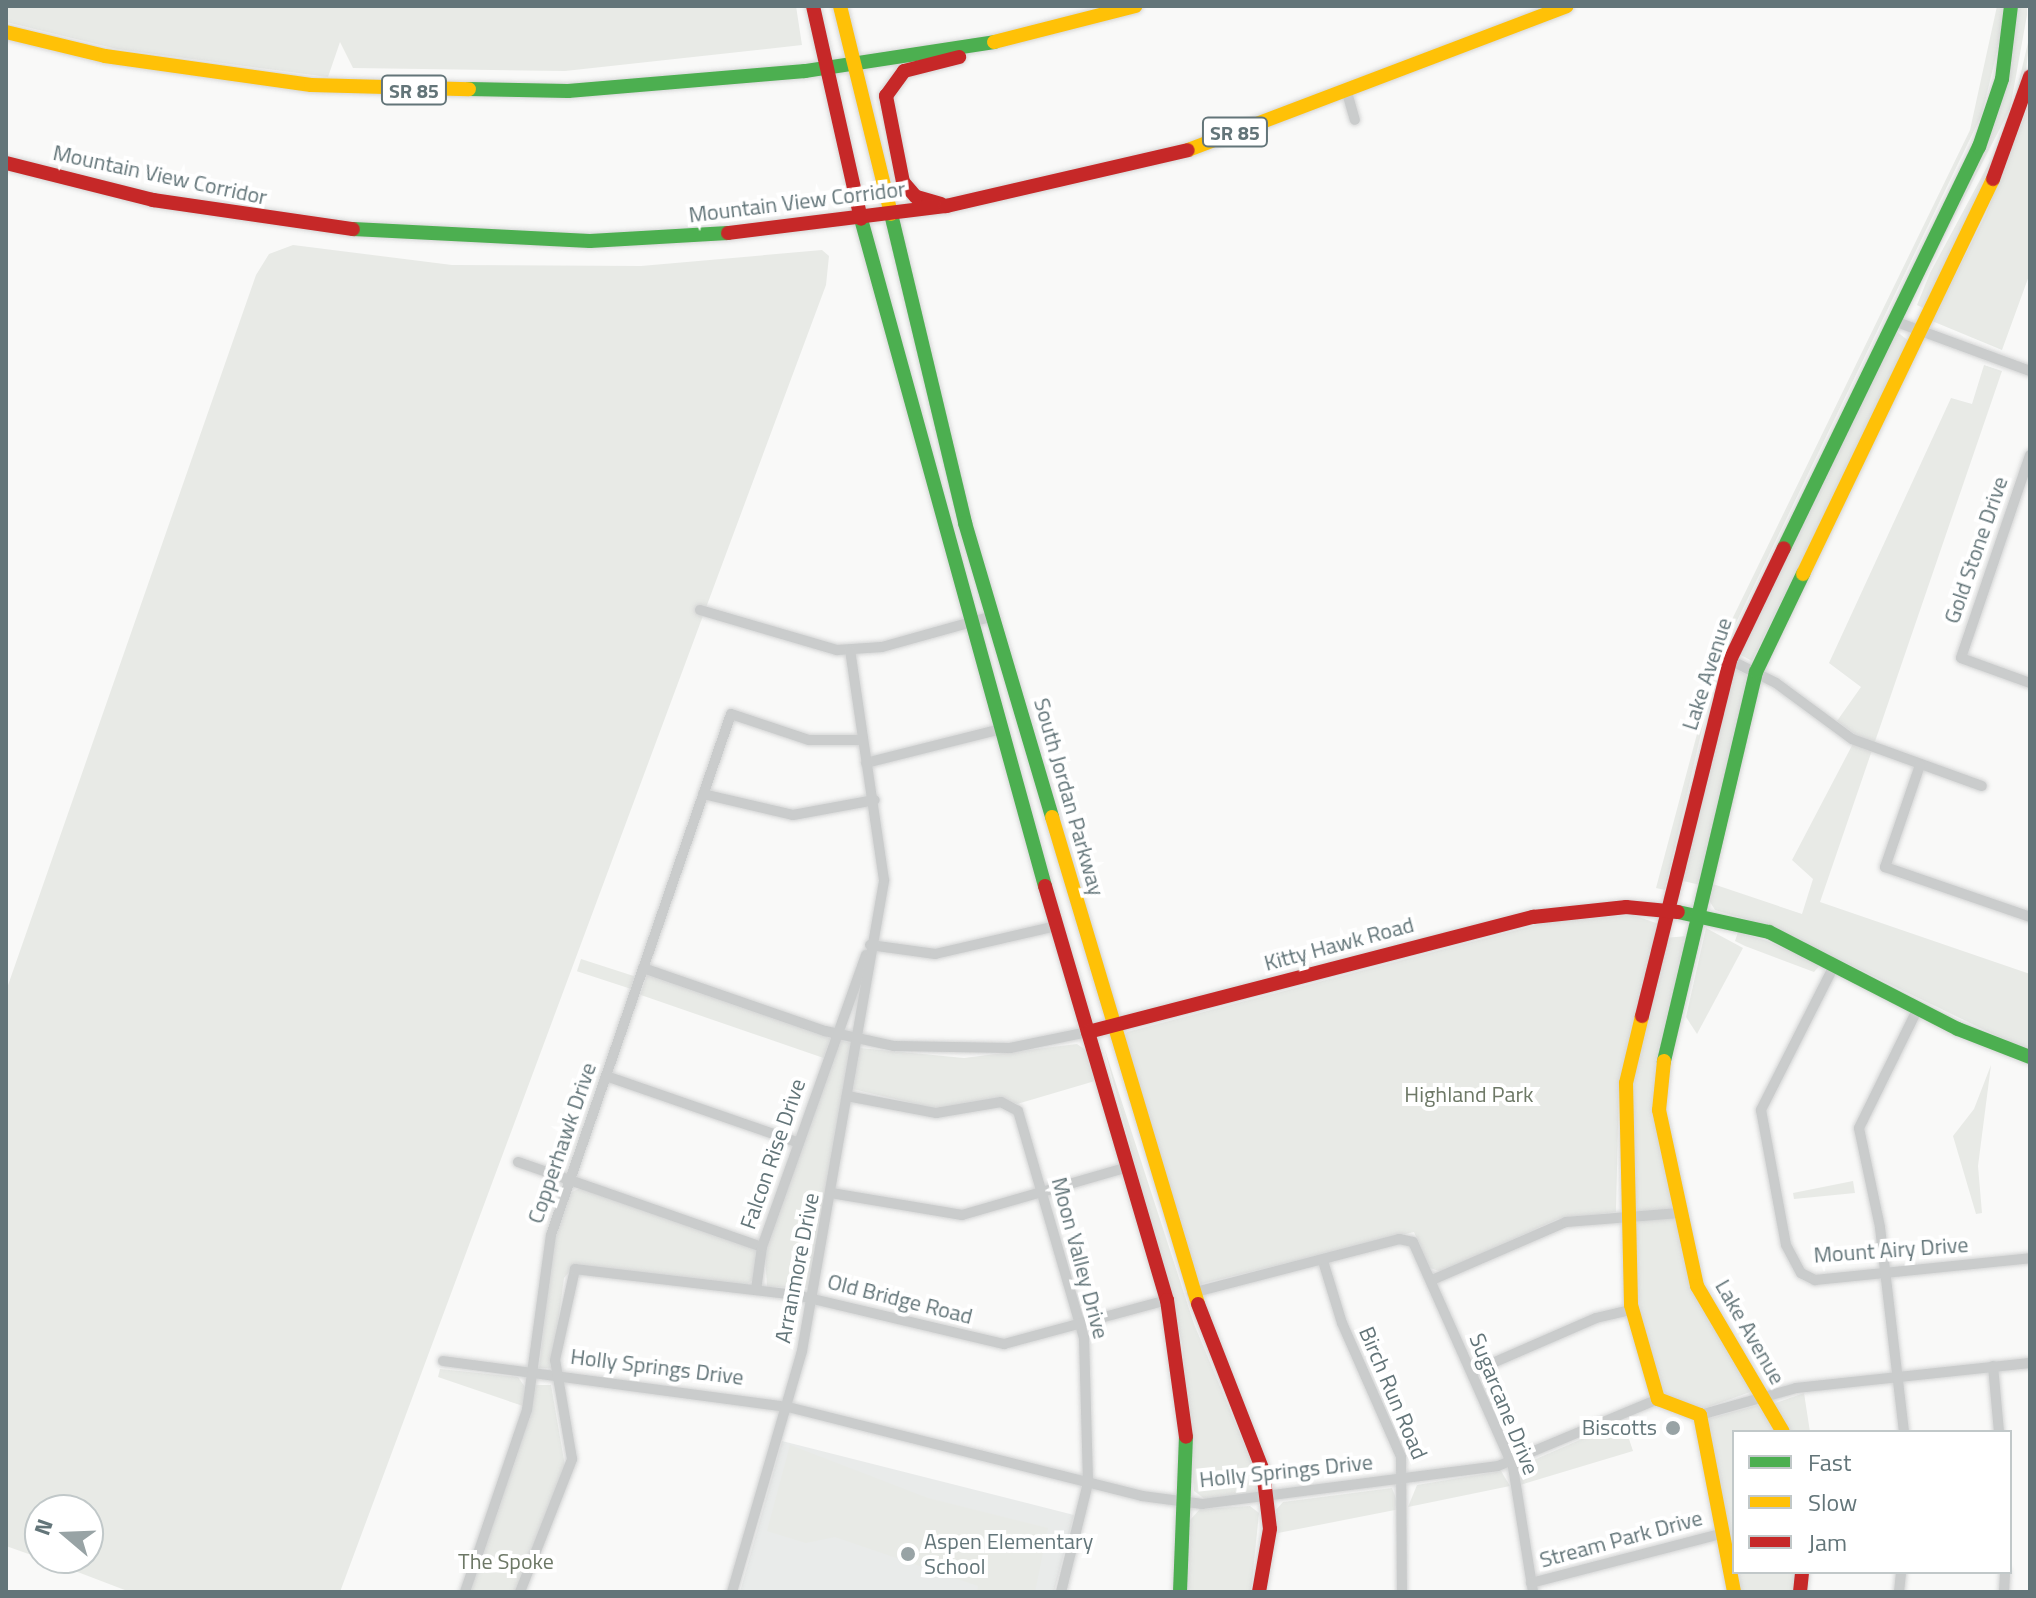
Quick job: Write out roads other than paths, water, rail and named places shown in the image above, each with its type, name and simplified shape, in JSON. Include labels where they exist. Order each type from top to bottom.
[{"type":"main road","points":[[813,6],[861,219],[967,624],[1167,1300],[1186,1424],[1186,1502],[1180,1592]]},
{"type":"main road","name":"South Jordan Parkway","points":[[840,6],[993,616],[1192,1293],[1269,1499],[1259,1592]]},
{"type":"main road","name":"SR 85","points":[[6,32],[202,73],[407,89],[654,88],[994,42],[1135,6]]},
{"type":"main road","name":"Mountain View Corridor","points":[[6,163],[198,208],[396,234],[664,239],[861,219],[964,203],[1195,148],[1346,87],[1567,6]]},
{"type":"main road","name":"Lake Avenue","points":[[1658,1399],[1632,1310],[1626,1216],[1625,1094],[1667,910],[1730,660],[1988,125],[2011,6]]},
{"type":"main road","points":[[964,203],[927,201],[905,186],[886,96],[904,71],[994,42]]},
{"type":"main road","name":"Lake Avenue","points":[[1782,1430],[1700,1294],[1680,1213],[1659,1095],[1698,914],[1756,672],[2003,159],[2030,77]]},
{"type":"main road","name":"Kitty Hawk Road","points":[[1088,1032],[1533,917],[1667,910],[1755,927],[1835,964],[1918,1008],[2030,1057]]},
{"type":"main road","points":[[1658,1399],[1700,1415],[1734,1592]]},
{"type":"street","points":[[1346,87],[1355,120]]},
{"type":"street","points":[[1894,321],[1919,333],[2030,371]]},
{"type":"street","name":"Gold Stone Drive","points":[[2030,455],[2025,485],[1961,658],[2030,683]]},
{"type":"street","points":[[700,610],[795,643],[850,650],[993,616]]},
{"type":"street","name":"Arranmore Drive","points":[[732,1592],[788,1407],[811,1298],[885,861],[875,800],[860,740],[850,650]]},
{"type":"street","points":[[1730,660],[1756,672],[1843,734],[1982,786]]},
{"type":"street","name":"Copperhawk Drive","points":[[465,1592],[525,1417],[547,1252],[731,714],[809,740],[860,740]]},
{"type":"street","points":[[866,763],[997,730]]},
{"type":"street","points":[[1920,765],[1885,867],[2030,917]]},
{"type":"street","points":[[703,794],[793,815],[875,800]]},
{"type":"street","points":[[870,945],[935,954],[1056,926]]},
{"type":"street","name":"Arranmore Drive","points":[[837,1034],[870,945]]},
{"type":"street","name":"Mount Airy Drive","points":[[1835,964],[1764,1098],[1762,1117],[1786,1245],[1801,1273],[1815,1280],[2030,1258]]},
{"type":"street","name":"Kitty Hawk Road","points":[[643,968],[857,1039],[987,1050],[1088,1032]]},
{"type":"street","points":[[1904,1430],[1885,1273],[1859,1120],[1918,1008]]},
{"type":"street","name":"Falcon Rise Drive","points":[[756,1290],[762,1247],[837,1034]]},
{"type":"street","points":[[606,1076],[799,1143]]},
{"type":"street","name":"Moon Valley Drive","points":[[847,1096],[947,1114],[1011,1104],[1042,1193],[1081,1326],[1088,1483],[1061,1592]]},
{"type":"street","points":[[518,1162],[762,1247]]},
{"type":"street","points":[[831,1193],[952,1215],[1042,1193],[1128,1167]]},
{"type":"street","points":[[1432,1280],[1566,1222],[1680,1213]]},
{"type":"street","name":"Sugarcane Drive","points":[[1323,1261],[1410,1240],[1432,1280],[1511,1462],[1532,1588]]},
{"type":"street","points":[[1192,1293],[1323,1261]]},
{"type":"street","name":"Birch Run Road","points":[[1323,1261],[1406,1480],[1402,1592]]},
{"type":"street","name":"Old Bridge Road","points":[[556,1376],[572,1270],[811,1298],[997,1343],[1081,1326],[1167,1300]]},
{"type":"street","points":[[1472,1372],[1596,1318],[1632,1310]]},
{"type":"street","name":"Holly Springs Drive","points":[[443,1361],[788,1407],[1088,1483],[1186,1502],[1269,1499],[1511,1462],[1658,1399]]},
{"type":"street","points":[[1700,1415],[1762,1398],[1898,1377],[2030,1363]]},
{"type":"street","points":[[1993,1366],[1999,1430]]},
{"type":"street","points":[[520,1592],[572,1459],[556,1376]]},
{"type":"street","name":"Stream Park Drive","points":[[1532,1588],[1721,1534]]},
{"type":"place","name":"Biscotts","points":[[1673,1428]]},
{"type":"place","name":"Aspen Elementary School","points":[[908,1554]]},
{"type":"park label","name":"Highland Park","points":[[1469,1095]]},
{"type":"park label","name":"The Spoke","points":[[506,1562]]}]
